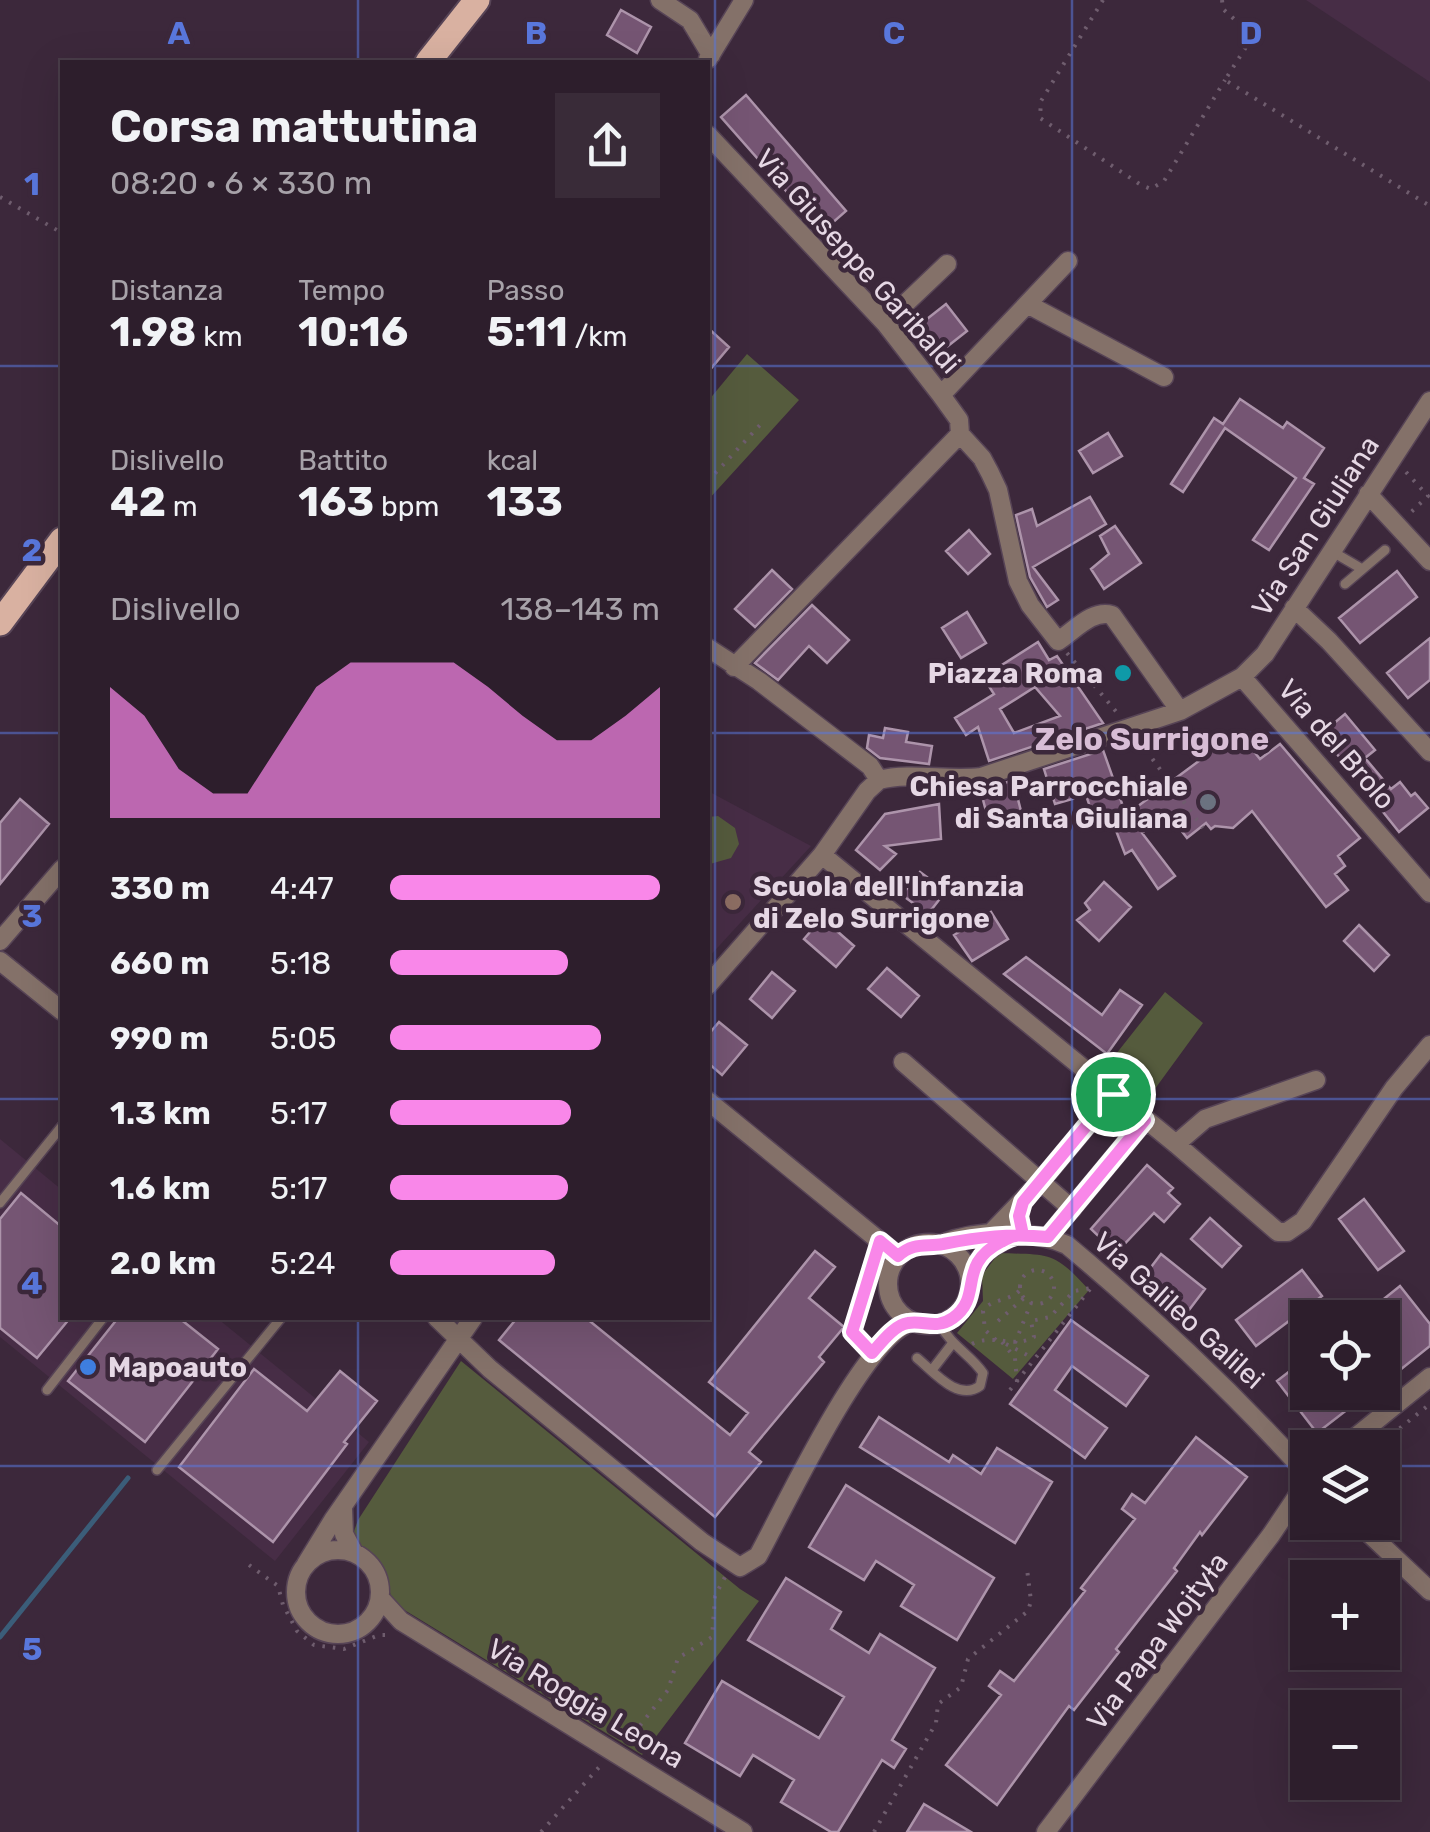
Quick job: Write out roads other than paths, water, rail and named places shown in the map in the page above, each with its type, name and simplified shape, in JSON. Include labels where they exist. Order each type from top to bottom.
[{"type":"main road","points":[[430,60],[477,0]]},
{"type":"main road","points":[[0,623],[60,543]]},
{"type":"street","points":[[660,0],[690,20],[709,59]]},
{"type":"street","points":[[709,59],[744,0]]},
{"type":"street","name":"Via Giuseppe Garibaldi","points":[[710,137],[884,323],[942,395],[958,420],[960,434],[982,458],[998,490],[1018,581],[1030,605],[1058,641],[1095,615],[1104,612],[1112,616],[1180,711]]},
{"type":"street","points":[[942,395],[1068,261]]},
{"type":"street","points":[[884,323],[947,264]]},
{"type":"street","points":[[1030,304],[1164,378]]},
{"type":"street","name":"Via San Giuliana","points":[[1242,677],[1265,654],[1430,400]]},
{"type":"street","points":[[734,667],[960,434]]},
{"type":"street","points":[[1368,494],[1430,561]]},
{"type":"street","points":[[1294,608],[1340,652],[1430,752]]},
{"type":"street","points":[[710,649],[870,766],[879,780]]},
{"type":"street","points":[[710,983],[822,855],[879,780],[981,777],[1180,711],[1242,677]]},
{"type":"street","name":"Via del Brolo","points":[[1242,677],[1430,893]]},
{"type":"street","points":[[822,855],[1278,1232],[1288,1232],[1302,1221],[1394,1088],[1430,1045]]},
{"type":"street","points":[[0,941],[60,871]]},
{"type":"street","points":[[0,961],[60,1010]]},
{"type":"street","points":[[902,1062],[1072,1209]]},
{"type":"street","points":[[1176,1144],[1205,1119],[1316,1080]]},
{"type":"street","points":[[988,1235],[1023,1202],[1113,1094]]},
{"type":"street","points":[[710,1103],[898,1256]]},
{"type":"street","name":"Via Galileo Galilei","points":[[1048,1237],[1145,1120]]},
{"type":"street","points":[[439,1320],[490,1369],[734,1565],[744,1566],[758,1556],[872,1353],[897,1328],[911,1322],[940,1324],[964,1308],[975,1263],[982,1254],[1018,1235],[1023,1202]]},
{"type":"street","name":"Via Galileo Galilei","points":[[941,1244],[988,1235],[1018,1235],[1048,1237],[1066,1245],[1197,1360],[1290,1457]]},
{"type":"street","points":[[911,1322],[896,1310],[888,1292],[889,1273],[898,1256],[922,1243],[941,1244],[958,1254],[970,1280]]},
{"type":"street","points":[[342,1509],[344,1534],[354,1553],[375,1571],[380,1598],[367,1623],[356,1631],[328,1634],[305,1619],[296,1593],[298,1579],[342,1509],[472,1320]]},
{"type":"street","points":[[1364,1430],[1430,1377]]},
{"type":"street","name":"Via Papa Wojtyła","points":[[1046,1832],[1290,1506]]},
{"type":"street","points":[[1377,1540],[1430,1591]]},
{"type":"street","points":[[306,1564],[327,1551],[354,1553]]},
{"type":"street","name":"Via Roggia Leona","points":[[380,1598],[397,1629],[615,1752],[743,1832]]},
{"type":"street","points":[[367,1623],[397,1629]]},
{"type":"lane","points":[[1345,584],[1385,550]]},
{"type":"lane","points":[[1331,551],[1362,570]]},
{"type":"lane","points":[[0,1203],[60,1128]]},
{"type":"lane","points":[[47,1390],[102,1320]]},
{"type":"lane","points":[[157,1470],[279,1320]]},
{"type":"lane","points":[[917,1358],[958,1390],[975,1390],[980,1386],[984,1373],[952,1344],[940,1324]]},
{"type":"lane","points":[[932,1370],[952,1344]]},
{"type":"waterway","points":[[0,1637],[128,1478]]},
{"type":"place","name":"Piazza Roma","points":[[1123,673]]},
{"type":"place","name":"Chiesa Parrocchiale di Santa Giuliana","points":[[1208,802]]},
{"type":"place","name":"Scuola dell'Infanzia di Zelo Surrigone","points":[[733,902]]},
{"type":"place","name":"Mapoauto","points":[[88,1367]]},
{"type":"district","name":"Zelo Surrigone","points":[[1152,739]]}]
